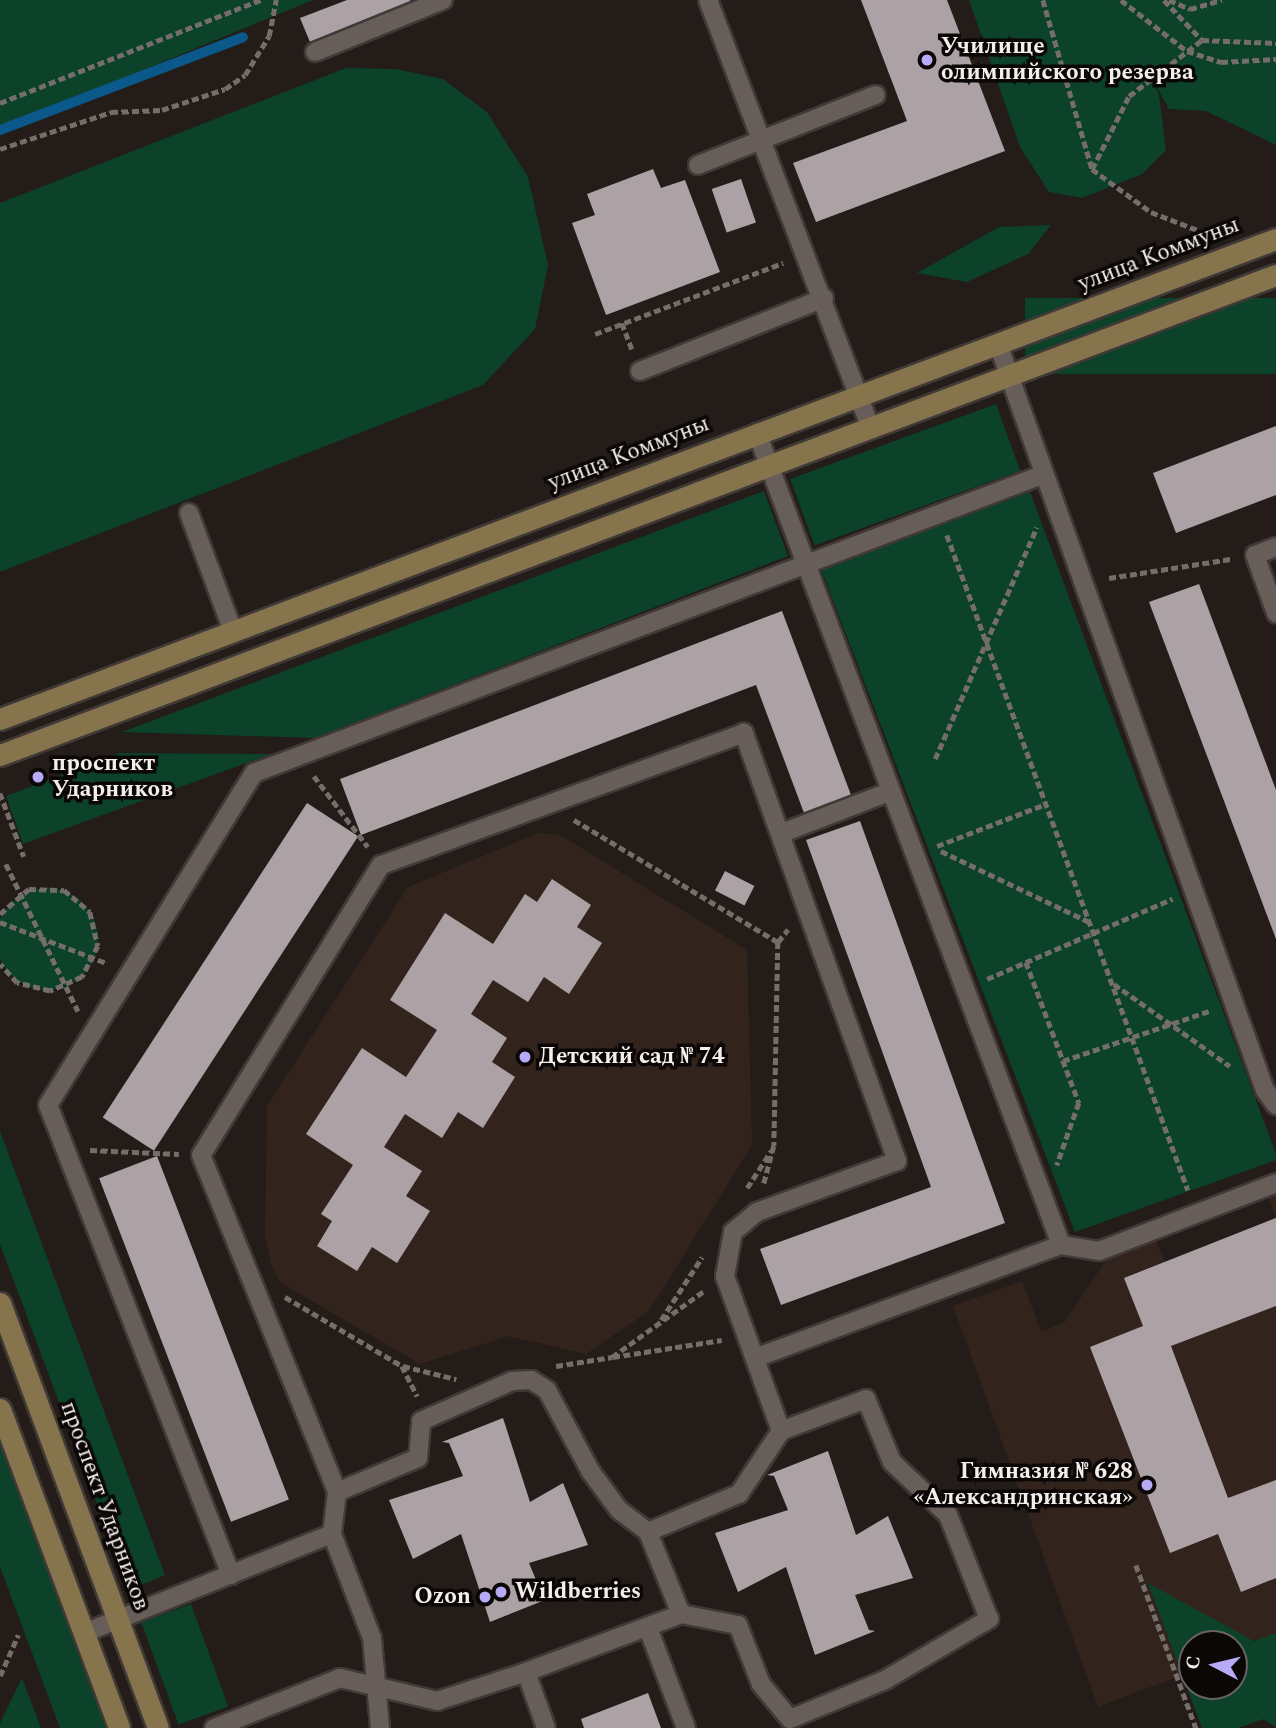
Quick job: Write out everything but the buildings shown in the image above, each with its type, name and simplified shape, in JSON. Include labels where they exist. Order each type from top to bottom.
[{"type":"main road","name":"улица Коммуны","points":[[0,719],[1276,239]]},
{"type":"main road","points":[[0,755],[1276,275]]},
{"type":"main road","name":"проспект Ударников","points":[[0,1303],[158,1728]]},
{"type":"main road","points":[[0,1409],[119,1728]]},
{"type":"lane","points":[[315,52],[443,0]]},
{"type":"lane","points":[[708,0],[824,298],[871,428]]},
{"type":"lane","points":[[698,165],[876,95]]},
{"type":"lane","points":[[640,371],[824,298]]},
{"type":"lane","points":[[998,344],[1080,583],[1192,891],[1265,1090],[1276,1105]]},
{"type":"lane","points":[[757,433],[802,564],[1061,1245]]},
{"type":"lane","points":[[231,1574],[48,1105],[254,773],[1042,475]]},
{"type":"lane","points":[[189,513],[233,631]]},
{"type":"lane","points":[[1276,547],[1255,555],[1276,613]]},
{"type":"lane","points":[[380,1728],[372,1638],[332,1534],[337,1492],[201,1155],[381,865],[744,733],[782,833],[897,1161],[757,1212],[733,1232],[725,1276],[781,1431]]},
{"type":"lane","points":[[782,833],[889,792]]},
{"type":"lane","points":[[755,1358],[1061,1245],[1099,1251],[1276,1183]]},
{"type":"lane","points":[[337,1492],[418,1458],[421,1421],[490,1391],[531,1380],[547,1390],[619,1510],[648,1532],[681,1614]]},
{"type":"lane","points":[[215,1728],[340,1678],[437,1701],[526,1672],[681,1614],[738,1625],[761,1684],[790,1719],[886,1680],[989,1619],[948,1515],[892,1462],[866,1399],[781,1431],[739,1494],[648,1532]]},
{"type":"lane","points":[[84,1633],[332,1534]]},
{"type":"lane","points":[[649,1628],[686,1728]]},
{"type":"lane","points":[[526,1672],[546,1728]]},
{"type":"path","points":[[0,103],[260,0]]},
{"type":"path","points":[[0,149],[111,112],[162,110],[225,89],[245,75],[270,36],[276,0]]},
{"type":"path","points":[[1043,0],[1092,169],[1151,212],[1200,231]]},
{"type":"path","points":[[1121,0],[1146,25],[1187,51],[1220,62],[1276,59]]},
{"type":"path","points":[[1164,0],[1202,40]]},
{"type":"path","points":[[1169,0],[1190,9],[1222,0]]},
{"type":"path","points":[[1092,169],[1129,96],[1202,40],[1276,43]]},
{"type":"path","points":[[595,334],[806,254]]},
{"type":"path","points":[[935,759],[1050,497]]},
{"type":"path","points":[[939,514],[1197,1214]]},
{"type":"path","points":[[1080,583],[1255,555]]},
{"type":"path","points":[[298,755],[381,865]]},
{"type":"path","points":[[0,793],[24,858]]},
{"type":"path","points":[[548,804],[778,942],[774,1146],[757,1212]]},
{"type":"path","points":[[913,854],[1046,804]]},
{"type":"path","points":[[934,847],[1089,922]]},
{"type":"path","points":[[6,864],[62,989],[93,1031]]},
{"type":"path","points":[[0,914],[19,894],[52,887],[74,895],[95,923],[95,957],[82,977],[62,989],[27,988],[0,964]]},
{"type":"path","points":[[988,978],[1192,891]]},
{"type":"path","points":[[0,922],[95,957],[129,974]]},
{"type":"path","points":[[1026,962],[1079,1103],[1045,1202]]},
{"type":"path","points":[[1112,983],[1265,1090]]},
{"type":"path","points":[[1063,1061],[1233,1003]]},
{"type":"path","points":[[65,1149],[201,1155]]},
{"type":"path","points":[[612,1357],[725,1276]]},
{"type":"path","points":[[251,1277],[402,1366],[490,1391]]},
{"type":"path","points":[[531,1380],[543,1368],[747,1336]]},
{"type":"path","points":[[402,1366],[417,1394],[421,1421]]},
{"type":"path","points":[[1136,1565],[1196,1728]]},
{"type":"path","points":[[0,1676],[18,1635]]},
{"type":"shaded area","name":"Детский сад № 74","points":[[538,833],[560,835],[747,950],[752,1145],[649,1311],[586,1354],[509,1336],[420,1364],[281,1283],[272,1268],[265,1236],[267,1106],[408,887]]},
{"type":"shaded area","points":[[1276,1192],[1276,1218],[1268,1195]]},
{"type":"shaded area","name":"Гимназия № 628 «Александринская»","points":[[1276,1218],[1276,1639],[1248,1641],[1248,1630],[1178,1630],[1178,1676],[1098,1707],[953,1306],[1022,1281],[1041,1331],[1064,1323],[1109,1256],[1154,1236],[1165,1262]]},
{"type":"green space","points":[[0,0],[313,0],[0,129]]},
{"type":"green space","points":[[969,0],[1276,0],[1276,145],[1206,111],[1169,109],[1143,62],[1159,95],[1166,150],[1142,174],[1082,198],[1049,192],[1020,147]]},
{"type":"green space","points":[[346,68],[396,69],[443,79],[487,112],[528,177],[548,265],[535,329],[483,385],[0,572],[0,203]]},
{"type":"green space","points":[[1051,225],[1028,254],[967,282],[917,273],[999,227]]},
{"type":"green space","points":[[1025,298],[1276,298],[1276,374],[1025,374]]},
{"type":"green space","points":[[996,404],[1020,471],[814,546],[790,479]]},
{"type":"green space","points":[[764,491],[788,556],[315,738],[122,732]]},
{"type":"green space","points":[[1030,492],[1276,1154],[1276,1160],[1075,1232],[821,569]]},
{"type":"green space","points":[[120,753],[271,754],[23,844],[6,796]]},
{"type":"green space","points":[[47,888],[67,891],[90,910],[95,919],[98,939],[95,959],[76,982],[67,987],[47,990],[27,987],[4,968],[-1,959],[-4,939],[-1,919],[18,896],[27,891]]},
{"type":"green space","points":[[0,1131],[165,1575],[129,1590],[0,1244]]},
{"type":"green space","points":[[0,1444],[106,1728],[60,1728],[0,1567]]},
{"type":"green space","points":[[1148,1583],[1234,1630],[1178,1630],[1178,1664]]},
{"type":"green space","points":[[191,1604],[228,1706],[178,1725],[141,1622]]},
{"type":"green space","points":[[1276,1633],[1276,1728],[1264,1719],[1238,1728],[1202,1728],[1192,1700],[1248,1700],[1248,1638],[1254,1641]]},
{"type":"green space","points":[[22,1678],[41,1728],[0,1728],[0,1723]]},
{"type":"waterway","points":[[0,130],[243,37]]},
{"type":"place","name":"Училище олимпийского резерва","points":[[927,60]]},
{"type":"place","name":"проспект Ударников","points":[[38,777]]},
{"type":"place","name":"Детский сад № 74","points":[[525,1057]]},
{"type":"place","name":"Гимназия № 628 «Александринская»","points":[[1147,1485]]},
{"type":"place","name":"Wildberries","points":[[501,1592]]},
{"type":"place","name":"Ozon","points":[[485,1597]]}]
